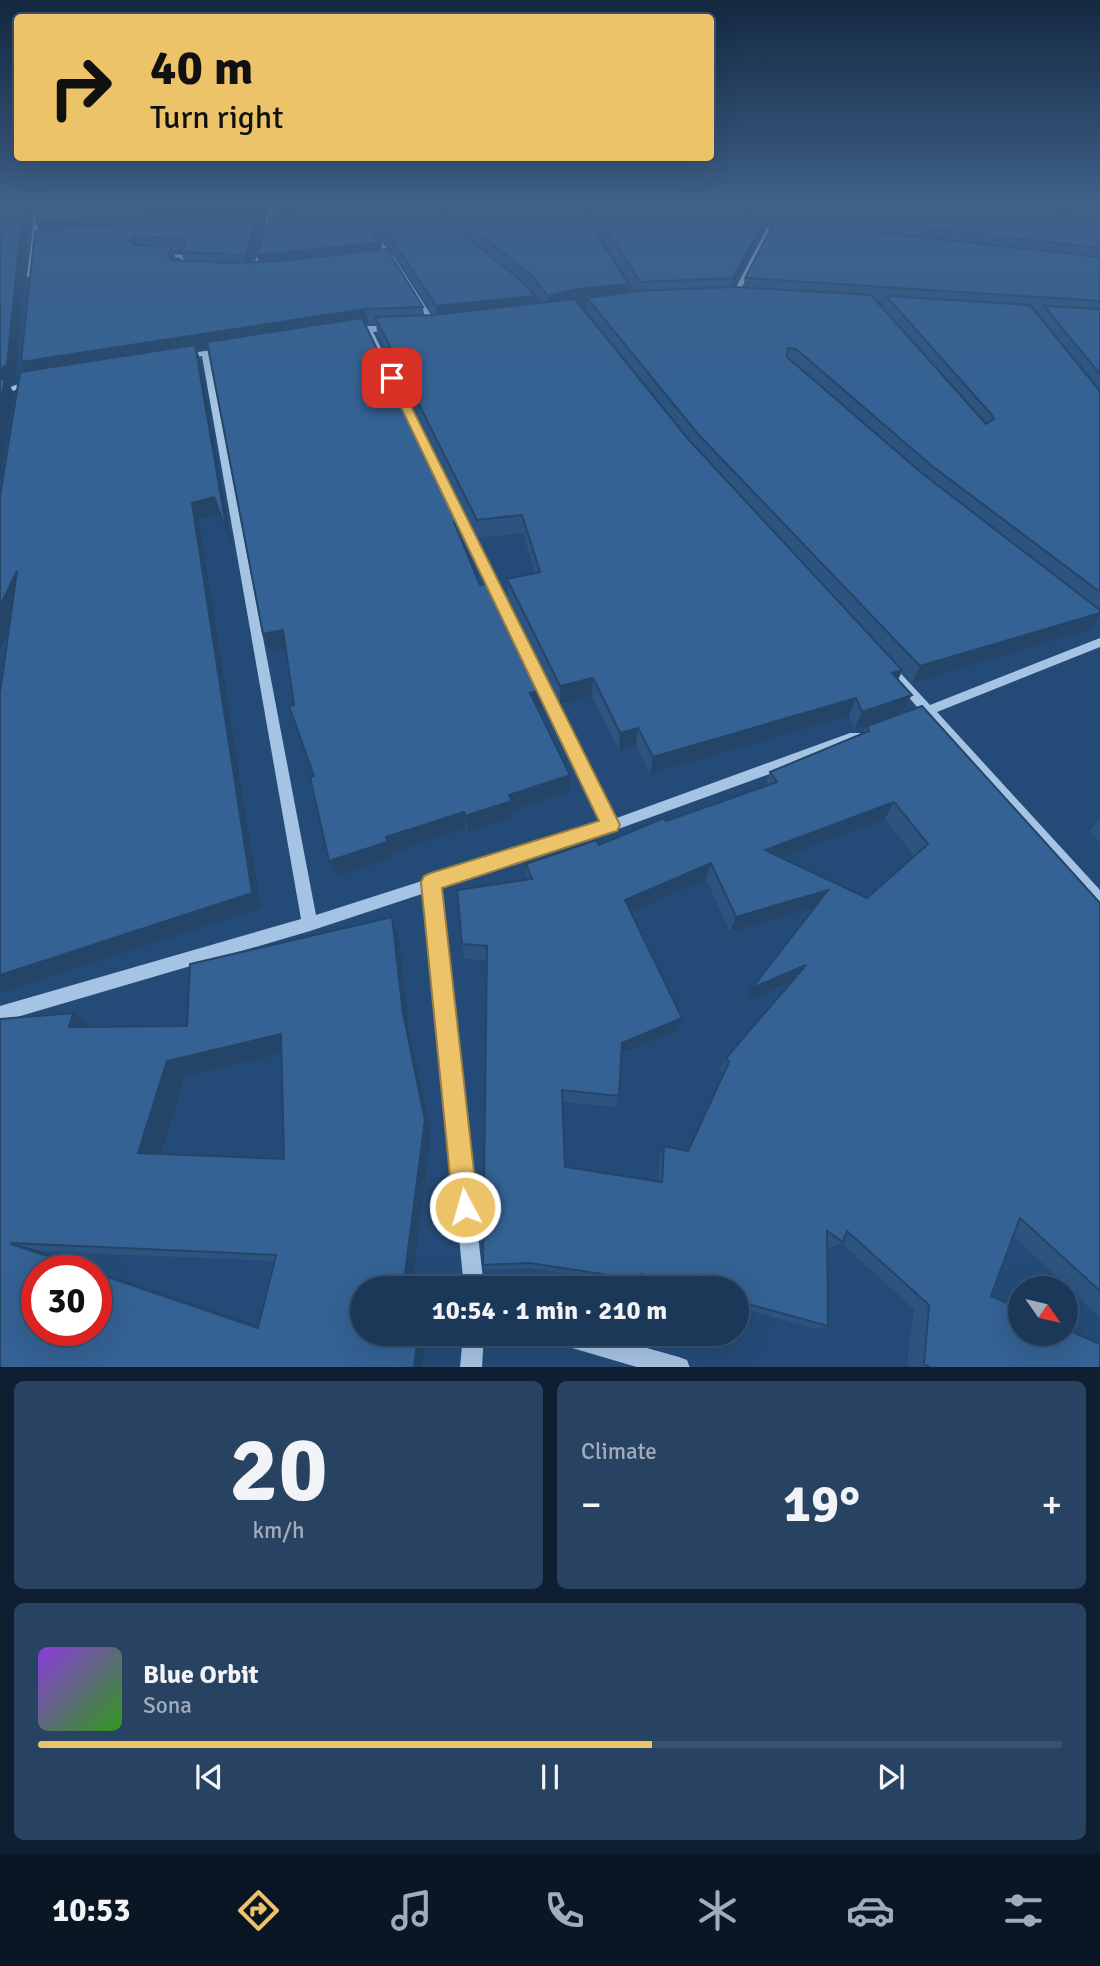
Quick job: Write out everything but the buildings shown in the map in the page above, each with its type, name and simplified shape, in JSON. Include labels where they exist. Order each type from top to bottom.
[{"type":"street","points":[[29,292],[31,268]]},
{"type":"street","points":[[178,268],[187,271]]},
{"type":"street","points":[[398,268],[434,327]]},
{"type":"street","points":[[734,297],[749,268]]},
{"type":"street","points":[[244,271],[263,271]]},
{"type":"street","points":[[722,298],[748,298]]},
{"type":"street","points":[[421,327],[447,325]]},
{"type":"street","points":[[341,332],[407,327]]},
{"type":"street","points":[[368,328],[610,825]]},
{"type":"street","points":[[166,360],[232,349]]},
{"type":"street","points":[[205,353],[310,924]]},
{"type":"street","points":[[20,397],[23,370]]},
{"type":"street","points":[[0,394],[22,383],[36,381]]},
{"type":"street","points":[[903,720],[1100,642]]},
{"type":"street","points":[[881,660],[1100,901]]},
{"type":"street","points":[[0,1014],[310,924],[610,825],[865,734]]},
{"type":"street","points":[[431,882],[473,1276]]},
{"type":"street","points":[[471,1367],[473,1346]]},
{"type":"street","points":[[605,1346],[679,1367]]},
{"type":"route","points":[[392,378],[610,825],[431,882],[465,1207]]}]
